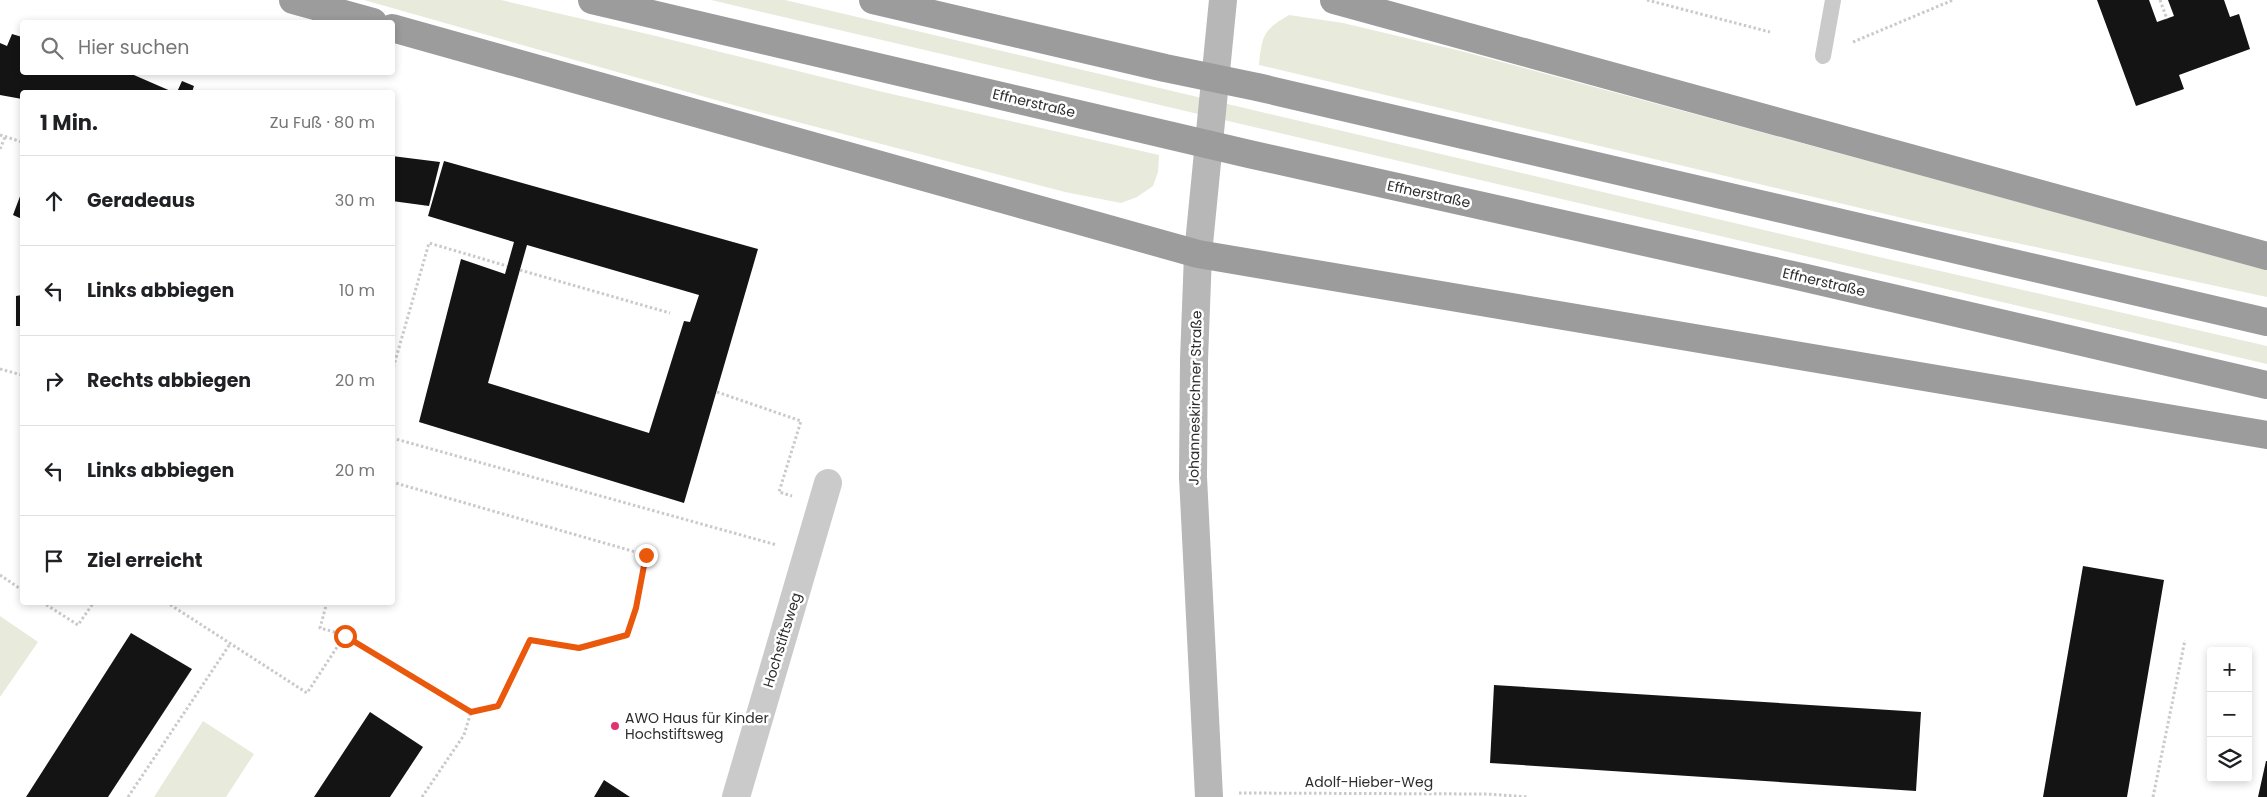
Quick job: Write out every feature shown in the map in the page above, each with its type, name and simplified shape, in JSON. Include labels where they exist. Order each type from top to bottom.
[{"type":"highway","points":[[293,0],[366,20]]},
{"type":"highway","name":"Effnerstraße","points":[[592,0],[1249,154],[1806,278],[2267,385]]},
{"type":"highway","points":[[873,0],[1165,68],[1257,87],[2267,322]]},
{"type":"highway","points":[[1334,0],[2267,256]]},
{"type":"highway","points":[[395,29],[1198,254],[2267,436]]},
{"type":"main road","name":"Johanneskirchner Straße","points":[[1209,795],[1194,476],[1194,360],[1198,254],[1222,12]]},
{"type":"street","name":"Hochstiftsweg","points":[[736,797],[824,495]]},
{"type":"lane","points":[[1823,56],[1833,0]]},
{"type":"path","points":[[1647,0],[1770,32]]},
{"type":"path","points":[[1823,56],[1953,0]]},
{"type":"path","points":[[2160,0],[2167,18]]},
{"type":"path","points":[[0,135],[20,141]]},
{"type":"path","points":[[0,149],[5,137]]},
{"type":"path","points":[[395,362],[429,243],[508,266]]},
{"type":"path","points":[[520,270],[670,313]]},
{"type":"path","points":[[0,369],[20,374]]},
{"type":"path","points":[[716,392],[801,421],[780,492],[824,495]]},
{"type":"path","points":[[395,439],[807,554]]},
{"type":"path","points":[[326,605],[320,628],[345,636],[471,712],[498,706],[530,640],[579,648],[627,635],[636,608],[646,555],[395,483]]},
{"type":"path","points":[[0,577],[20,589]]},
{"type":"path","points":[[46,605],[78,626],[92,605]]},
{"type":"path","points":[[171,605],[307,693],[345,636]]},
{"type":"path","points":[[2153,797],[2185,640]]},
{"type":"path","points":[[128,797],[230,644]]},
{"type":"path","points":[[422,797],[464,735],[471,712]]},
{"type":"path","name":"Adolf-Hieber-Weg","points":[[1209,795],[1487,794],[1530,797]]},
{"type":"shaded area","points":[[364,0],[501,0],[883,92],[1159,155],[1158,172],[1153,186],[1137,197],[1121,203],[1065,192],[744,108]]},
{"type":"shaded area","points":[[711,0],[785,0],[1879,257],[2267,346],[2267,364]]},
{"type":"shaded area","points":[[1289,15],[1343,23],[1461,51],[2267,269],[2267,297],[1919,222],[1259,65],[1261,47],[1265,35],[1274,25]]},
{"type":"shaded area","points":[[0,616],[38,642],[0,697]]},
{"type":"shaded area","points":[[203,721],[254,754],[226,797],[154,797]]},
{"type":"building","points":[[2097,0],[2149,0],[2157,22],[2174,16],[2168,0],[2224,0],[2230,17],[2239,14],[2250,49],[2179,75],[2184,89],[2136,106]]},
{"type":"building","points":[[12,34],[20,36],[20,75],[134,75],[168,90],[20,90],[20,99],[0,95],[0,43],[7,46]]},
{"type":"building","points":[[182,81],[194,86],[193,90],[178,90]]},
{"type":"building","points":[[395,156],[440,162],[429,206],[395,201]]},
{"type":"building","points":[[444,161],[758,249],[684,503],[419,422],[461,259],[505,274],[514,242],[428,216]],"holes":[[[527,245],[699,295],[690,322],[684,321],[649,433],[488,383]]]},
{"type":"building","points":[[20,196],[20,218],[13,215]]},
{"type":"building","points":[[20,295],[20,326],[16,326],[16,296]]},
{"type":"building","points":[[2083,566],[2164,580],[2127,797],[2043,797]]},
{"type":"building","points":[[131,633],[192,669],[108,797],[26,797]]},
{"type":"building","points":[[1494,685],[1921,712],[1916,791],[1490,763]]},
{"type":"building","points":[[370,712],[423,747],[390,797],[314,797]]},
{"type":"building","points":[[2266,761],[2267,797],[2258,797]]},
{"type":"building","points":[[604,780],[630,797],[594,797]]},
{"type":"place","name":"AWO Haus für Kinder Hochstiftsweg","points":[[615,726]]},
{"type":"route","points":[[345,636],[471,712],[498,706],[530,640],[579,648],[627,635],[636,608],[646,555]]}]
